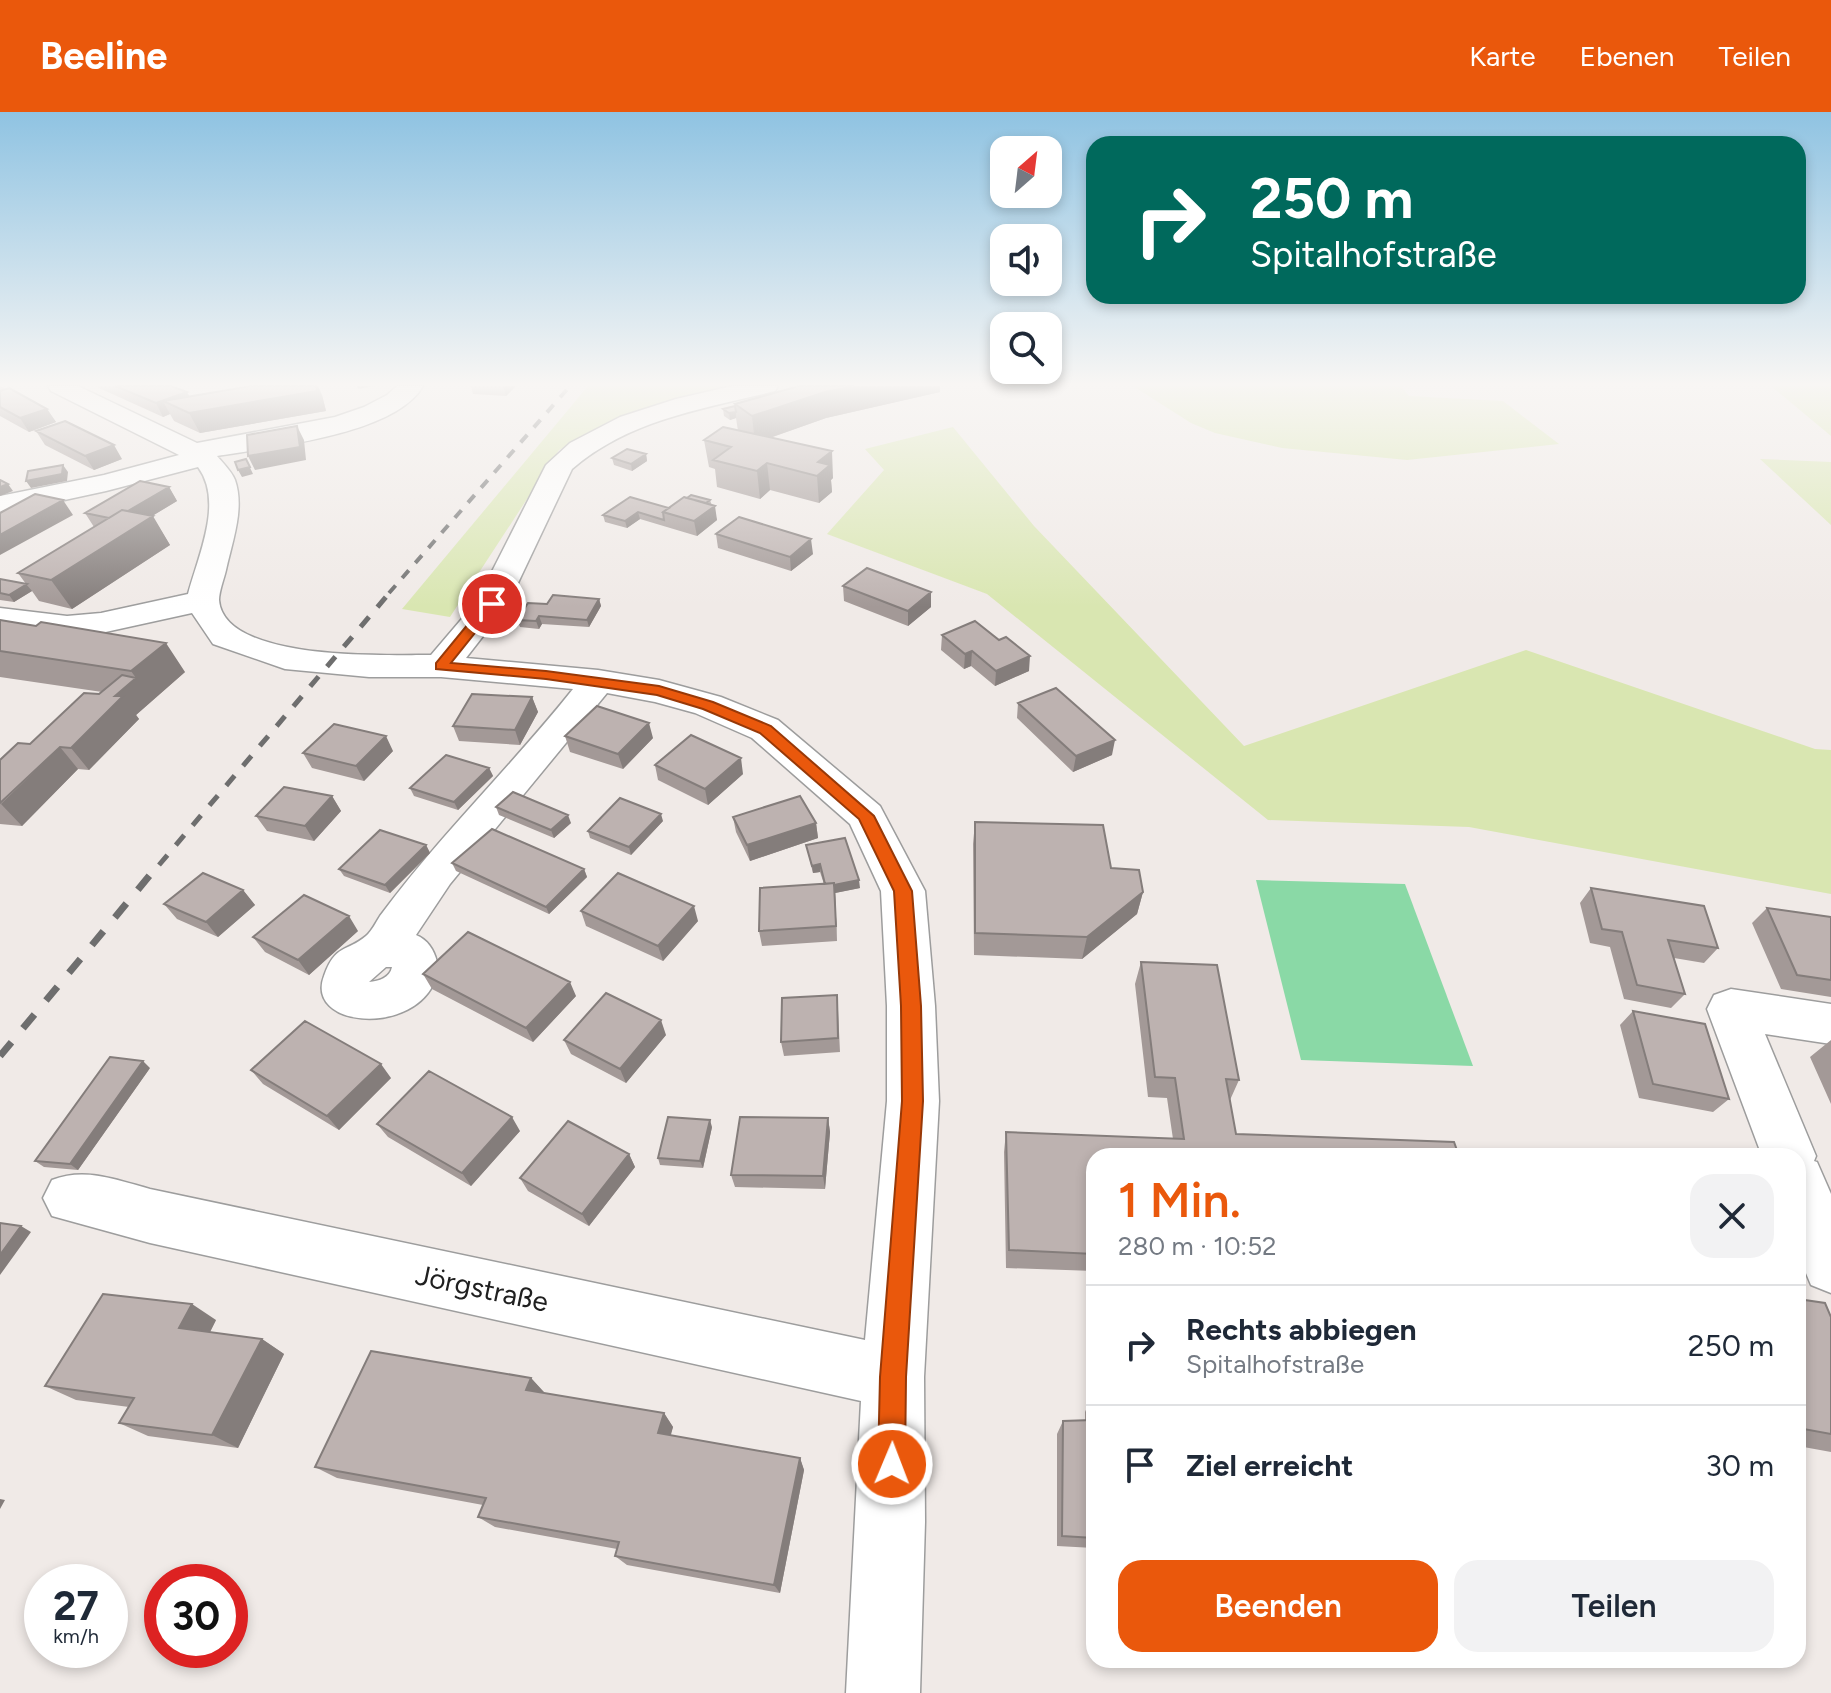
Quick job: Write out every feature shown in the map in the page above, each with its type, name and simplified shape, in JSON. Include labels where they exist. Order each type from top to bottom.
[{"type":"street","points":[[0,505],[106,483],[180,460]]},
{"type":"street","points":[[203,460],[221,479],[225,506],[203,601],[211,620],[225,637],[285,659],[369,666],[441,666],[598,681],[659,691],[708,705],[765,729],[866,816],[903,891],[911,1006],[913,1101],[893,1377],[883,1693]]},
{"type":"street","points":[[441,666],[492,604],[565,460]]},
{"type":"street","points":[[0,618],[67,626],[101,623],[203,601]]},
{"type":"street","points":[[382,949],[435,873],[598,681]]},
{"type":"street","points":[[1786,1148],[1731,1009],[1831,1024]]},
{"type":"street","name":"Jörgstraße","points":[[71,1198],[102,1202],[150,1216],[893,1377]]},
{"type":"street","points":[[1806,1201],[1831,1265]]},
{"type":"green space","points":[[526,460],[553,460],[450,617],[402,609]]},
{"type":"green space","points":[[875,460],[980,460],[1034,526],[1244,746],[1526,650],[1815,749],[1831,750],[1831,894],[1469,827],[1268,820],[987,594],[827,534],[884,470]]},
{"type":"green space","points":[[1761,460],[1831,462],[1831,525]]},
{"type":"green space","points":[[1256,880],[1405,884],[1473,1066],[1301,1060]]},
{"type":"building","points":[[246,460],[250,467],[238,470],[235,462]]},
{"type":"building","points":[[618,460],[637,460],[631,464]]},
{"type":"building","points":[[713,460],[821,460],[818,462],[830,465],[817,476],[767,463],[757,471]]},
{"type":"building","points":[[63,465],[62,474],[26,481],[28,471]]},
{"type":"building","points":[[140,481],[169,487],[128,511],[122,510],[109,518],[85,513]]},
{"type":"building","points":[[35,494],[63,500],[0,535],[0,513]]},
{"type":"building","points":[[691,495],[710,500],[706,503],[687,498]]},
{"type":"building","points":[[630,497],[669,508],[663,512],[664,520],[638,512],[625,521],[603,515]]},
{"type":"building","points":[[684,497],[715,506],[694,521],[663,512]]},
{"type":"building","points":[[122,510],[153,516],[51,580],[18,573]]},
{"type":"building","points":[[739,517],[811,539],[790,557],[716,534]]},
{"type":"building","points":[[867,568],[931,592],[908,611],[843,586]]},
{"type":"building","points":[[0,579],[27,584],[9,595],[0,593]]},
{"type":"building","points":[[553,595],[599,599],[587,620],[539,616],[536,621],[517,620],[528,603],[547,604]]},
{"type":"building","points":[[0,620],[36,626],[41,622],[166,643],[131,671],[0,651]]},
{"type":"building","points":[[975,621],[999,640],[1006,637],[1030,656],[996,671],[972,651],[965,654],[942,635]]},
{"type":"building","points":[[122,675],[136,678],[115,696],[123,696],[71,748],[60,747],[0,803],[0,760],[18,743],[30,744],[84,693],[99,694]]},
{"type":"building","points":[[1056,688],[1115,740],[1076,756],[1018,703]]},
{"type":"building","points":[[472,694],[532,697],[515,730],[453,726]]},
{"type":"building","points":[[597,706],[649,723],[618,754],[565,736]]},
{"type":"building","points":[[334,724],[386,736],[356,766],[303,753]]},
{"type":"building","points":[[691,735],[741,758],[705,789],[655,765]]},
{"type":"building","points":[[446,755],[489,768],[454,802],[410,788]]},
{"type":"building","points":[[284,787],[332,796],[305,826],[256,816]]},
{"type":"building","points":[[513,792],[568,815],[551,830],[496,807]]},
{"type":"building","points":[[800,796],[816,823],[747,845],[733,817]]},
{"type":"building","points":[[620,798],[661,814],[629,847],[588,831]]},
{"type":"building","points":[[975,822],[1103,825],[1111,868],[1139,870],[1143,892],[1087,937],[975,933]]},
{"type":"building","points":[[492,829],[584,869],[546,907],[452,863]]},
{"type":"building","points":[[380,830],[426,845],[385,885],[339,869]]},
{"type":"building","points":[[845,838],[859,880],[825,884],[820,864],[812,866],[806,845]]},
{"type":"building","points":[[203,873],[243,890],[206,922],[164,904]]},
{"type":"building","points":[[618,873],[694,906],[658,946],[581,911]]},
{"type":"building","points":[[834,883],[836,926],[759,931],[760,888]]},
{"type":"building","points":[[1591,888],[1704,906],[1718,948],[1668,940],[1685,994],[1637,985],[1622,932],[1602,929]]},
{"type":"building","points":[[304,895],[349,916],[298,960],[253,937]]},
{"type":"building","points":[[1767,908],[1831,917],[1831,980],[1797,975]]},
{"type":"building","points":[[468,932],[570,982],[526,1028],[423,974]]},
{"type":"building","points":[[1141,962],[1217,965],[1239,1080],[1226,1079],[1236,1134],[1454,1142],[1456,1148],[1086,1148],[1086,1254],[1009,1250],[1006,1132],[1184,1139],[1175,1078],[1155,1077]]},
{"type":"building","points":[[606,993],[661,1020],[620,1069],[564,1040]]},
{"type":"building","points":[[837,995],[838,1038],[781,1042],[782,998]]},
{"type":"building","points":[[1633,1011],[1705,1024],[1729,1099],[1653,1084]]},
{"type":"building","points":[[305,1021],[381,1064],[327,1116],[251,1070]]},
{"type":"building","points":[[110,1057],[143,1061],[70,1164],[35,1161]]},
{"type":"building","points":[[429,1071],[512,1117],[462,1173],[377,1124]]},
{"type":"building","points":[[668,1117],[710,1120],[700,1161],[658,1158]]},
{"type":"building","points":[[740,1117],[828,1118],[823,1176],[731,1175]]},
{"type":"building","points":[[568,1121],[629,1154],[582,1214],[520,1178]]},
{"type":"building","points":[[0,1223],[21,1226],[0,1255]]},
{"type":"building","points":[[103,1294],[192,1304],[179,1328],[262,1339],[212,1435],[119,1423],[134,1398],[45,1386]]},
{"type":"building","points":[[1806,1300],[1825,1303],[1831,1317],[1831,1434],[1806,1429]]},
{"type":"building","points":[[371,1351],[531,1378],[526,1390],[664,1413],[658,1433],[800,1458],[774,1585],[615,1556],[619,1542],[478,1517],[486,1498],[315,1467]]},
{"type":"building","points":[[1086,1420],[1086,1538],[1062,1536],[1063,1421]]},
{"type":"railway","points":[[389,593],[505,460]]},
{"type":"railway","points":[[159,865],[391,591]]},
{"type":"railway","points":[[0,1056],[160,863]]},
{"type":"route","points":[[492,604],[441,666],[546,675],[659,691],[708,705],[765,729],[866,816],[903,891],[911,1006],[913,1101],[893,1377],[892,1464]]}]
